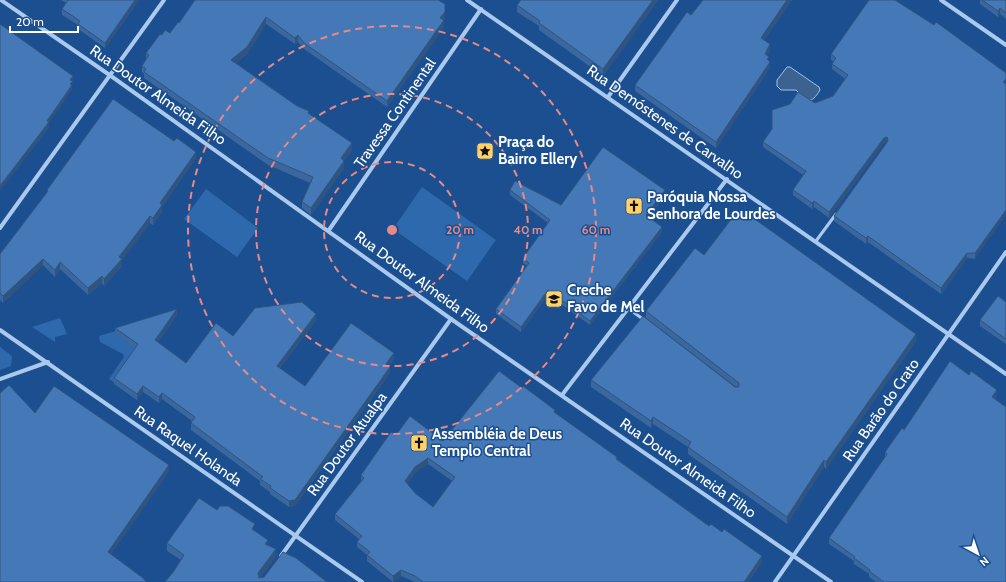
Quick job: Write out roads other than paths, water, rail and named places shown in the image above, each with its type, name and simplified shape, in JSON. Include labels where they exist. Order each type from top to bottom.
[{"type":"street","name":"Rua Doutor Almeida Filho","points":[[1,0],[329,230],[451,319],[831,582]]},
{"type":"street","points":[[0,228],[111,76],[164,0]]},
{"type":"street","name":"Rua Demóstenes de Carvalho","points":[[468,0],[1006,374]]},
{"type":"street","points":[[608,97],[677,0]]},
{"type":"street","points":[[941,0],[1006,45]]},
{"type":"street","name":"Travessa Continental","points":[[329,230],[481,9]]},
{"type":"street","points":[[562,395],[727,179]]},
{"type":"street","name":"Rua Barão do Crato","points":[[775,582],[1006,252]]},
{"type":"street","name":"Rua Doutor Atualpa","points":[[279,559],[451,319]]},
{"type":"street","name":"Rua Raquel Holanda","points":[[0,330],[362,582]]},
{"type":"street","points":[[0,379],[48,362]]},
{"type":"lane","points":[[816,241],[840,208]]},
{"type":"lane","points":[[628,308],[647,323]]},
{"type":"place","name":"Praça do Bairro Ellery","points":[[485,151]]},
{"type":"place","name":"Paróquia Nossa Senhora de Lourdes","points":[[634,206]]},
{"type":"place","name":"Creche Favo de Mel","points":[[554,299]]},
{"type":"place","name":"Assembléia de Deus Templo Central","points":[[419,443]]}]
